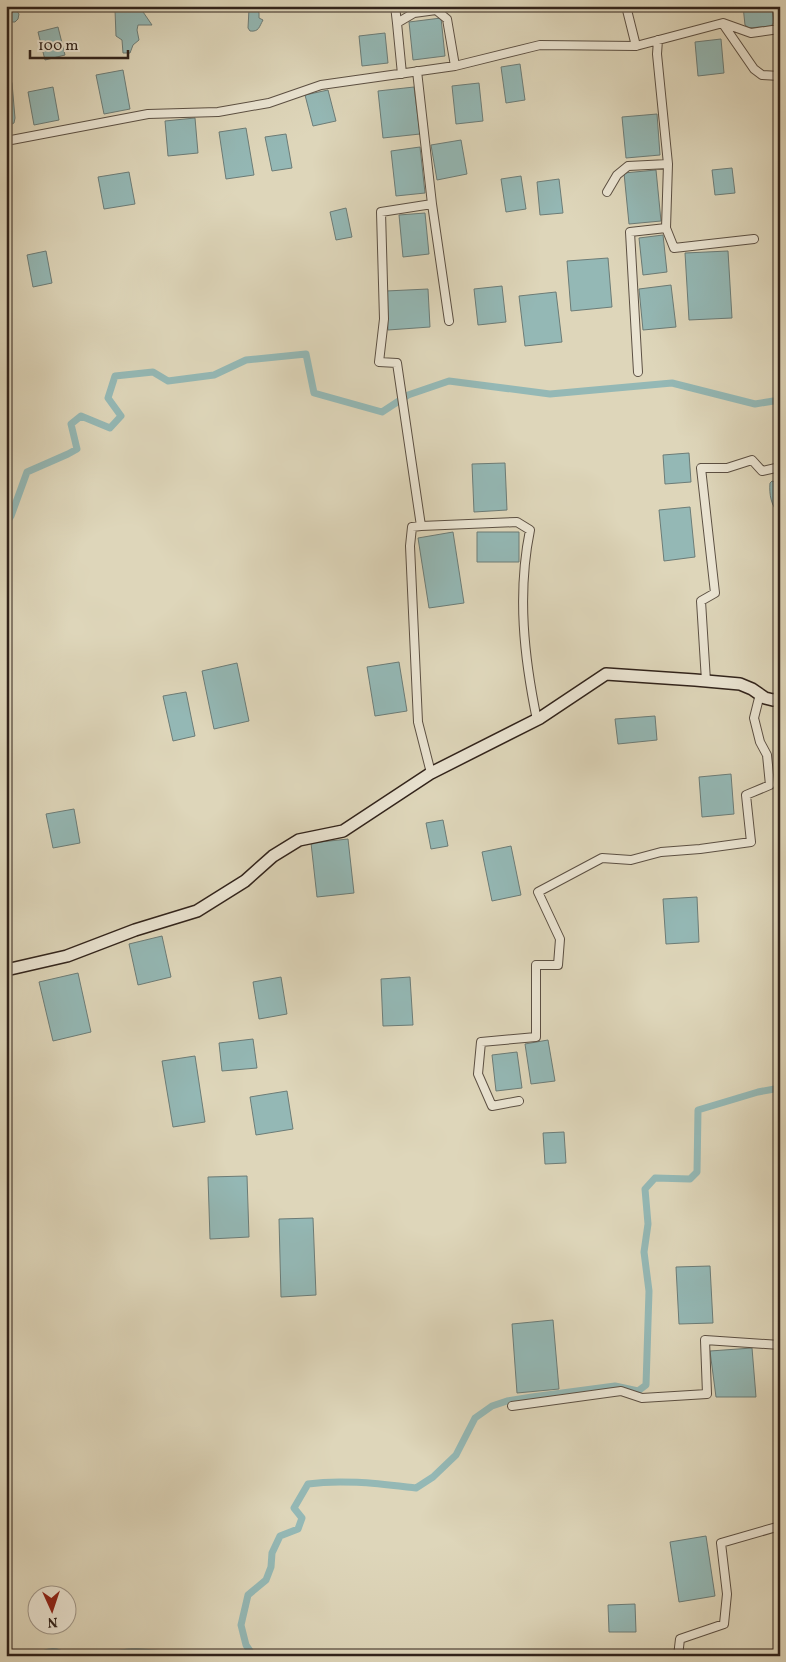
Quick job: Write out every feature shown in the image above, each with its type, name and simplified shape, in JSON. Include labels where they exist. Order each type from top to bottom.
[{"type":"street","points":[[395,6],[402,74]]},
{"type":"street","points":[[626,6],[636,46]]},
{"type":"street","points":[[6,141],[148,114],[218,112],[270,103],[321,85],[455,66],[540,45],[636,46],[723,23],[751,33],[778,29],[777,6]]},
{"type":"street","points":[[397,23],[414,13],[436,10],[447,19],[455,66]]},
{"type":"street","points":[[723,23],[754,69],[762,75],[780,76]]},
{"type":"street","points":[[658,40],[657,54],[668,164],[666,228],[674,248],[754,239]]},
{"type":"street","points":[[417,71],[432,204],[449,321]]},
{"type":"street","points":[[607,192],[617,175],[628,166],[668,164]]},
{"type":"street","points":[[421,526],[397,363],[379,362],[384,319],[381,212],[432,204]]},
{"type":"street","points":[[638,372],[630,232],[666,228]]},
{"type":"street","points":[[706,681],[701,601],[715,593],[701,468],[727,468],[752,460],[762,471],[780,468]]},
{"type":"street","points":[[431,772],[418,722],[410,546],[412,527],[517,522],[530,530],[525,555],[523,628],[527,670],[537,720]]},
{"type":"street","points":[[6,970],[67,956],[135,930],[197,912],[244,881],[273,856],[300,840],[343,831],[431,772],[537,720],[606,674],[740,684],[773,700],[780,699]]},
{"type":"street","points":[[519,1101],[492,1106],[478,1074],[481,1042],[536,1037],[536,965],[558,965],[560,939],[538,892],[602,858],[631,860],[661,852],[751,842],[746,795],[770,785],[767,756],[760,742],[754,718],[760,694]]},
{"type":"street","points":[[512,1406],[621,1391],[642,1398],[707,1394],[705,1340],[780,1345]]},
{"type":"street","points":[[678,1656],[680,1639],[724,1624],[727,1594],[721,1543],[780,1526]]},
{"type":"water","points":[[9,6],[13,6],[19,14],[15,22],[6,22],[6,9]]},
{"type":"water","points":[[122,6],[139,6],[152,25],[138,25],[139,40],[133,45],[130,53],[123,53],[122,40],[116,36],[115,10]]},
{"type":"water","points":[[743,6],[775,6],[776,20],[771,26],[749,28],[745,25]]},
{"type":"water","points":[[255,7],[259,13],[259,18],[263,20],[255,31],[250,31],[248,28],[249,9]]},
{"type":"water","points":[[441,18],[445,56],[413,60],[409,22]]},
{"type":"water","points":[[58,27],[65,55],[45,60],[38,32]]},
{"type":"water","points":[[385,33],[388,63],[362,66],[359,36]]},
{"type":"water","points":[[721,39],[724,73],[698,76],[695,42]]},
{"type":"water","points":[[520,64],[525,100],[506,103],[501,67]]},
{"type":"water","points":[[123,70],[130,109],[104,114],[96,75]]},
{"type":"water","points":[[6,76],[12,83],[15,118],[14,123],[6,127]]},
{"type":"water","points":[[479,83],[483,121],[456,124],[452,86]]},
{"type":"water","points":[[53,87],[59,120],[34,125],[28,92]]},
{"type":"water","points":[[414,87],[420,134],[383,138],[378,91]]},
{"type":"water","points":[[328,90],[336,121],[313,126],[305,95]]},
{"type":"water","points":[[657,114],[660,155],[626,158],[622,117]]},
{"type":"water","points":[[195,118],[198,153],[168,156],[165,121]]},
{"type":"water","points":[[246,128],[254,175],[226,179],[219,132]]},
{"type":"water","points":[[286,134],[292,168],[272,171],[265,137]]},
{"type":"water","points":[[461,140],[467,174],[437,180],[431,145]]},
{"type":"water","points":[[420,147],[425,193],[396,196],[391,151]]},
{"type":"water","points":[[732,168],[735,193],[715,195],[712,170]]},
{"type":"water","points":[[656,170],[661,221],[629,224],[624,173]]},
{"type":"water","points":[[129,172],[135,204],[104,209],[98,177]]},
{"type":"water","points":[[521,176],[526,209],[506,212],[501,179]]},
{"type":"water","points":[[559,179],[563,213],[540,215],[537,182]]},
{"type":"water","points":[[346,208],[352,237],[336,240],[330,212]]},
{"type":"water","points":[[425,213],[429,254],[403,257],[399,215]]},
{"type":"water","points":[[663,235],[667,272],[643,275],[639,238]]},
{"type":"water","points":[[46,251],[52,283],[33,287],[27,255]]},
{"type":"water","points":[[728,251],[732,318],[689,320],[685,253]]},
{"type":"water","points":[[608,258],[612,307],[571,311],[567,261]]},
{"type":"water","points":[[671,285],[676,327],[643,330],[639,289]]},
{"type":"water","points":[[502,286],[506,322],[478,325],[474,289]]},
{"type":"water","points":[[428,289],[430,327],[388,330],[386,291]]},
{"type":"water","points":[[556,292],[562,342],[525,346],[519,296]]},
{"type":"water","points":[[689,453],[691,482],[665,484],[663,455]]},
{"type":"water","points":[[505,463],[507,510],[474,512],[472,464]]},
{"type":"water","points":[[772,481],[780,484],[780,514],[774,508],[770,496],[770,483]]},
{"type":"water","points":[[690,507],[695,557],[664,561],[659,510]]},
{"type":"water","points":[[453,532],[464,603],[429,608],[418,538]]},
{"type":"water","points":[[477,532],[519,532],[519,562],[477,562]]},
{"type":"water","points":[[399,662],[407,711],[375,716],[367,667]]},
{"type":"water","points":[[237,663],[249,721],[214,729],[202,671]]},
{"type":"water","points":[[186,692],[195,736],[173,741],[163,696]]},
{"type":"water","points":[[655,716],[657,740],[618,744],[615,719]]},
{"type":"water","points":[[731,774],[734,814],[702,817],[699,777]]},
{"type":"water","points":[[74,809],[80,843],[53,848],[46,814]]},
{"type":"water","points":[[443,820],[448,846],[431,849],[426,823]]},
{"type":"water","points":[[348,839],[354,893],[317,897],[311,843]]},
{"type":"water","points":[[511,846],[521,895],[492,901],[482,852]]},
{"type":"water","points":[[697,897],[699,942],[666,944],[663,899]]},
{"type":"water","points":[[162,936],[171,977],[138,985],[129,944]]},
{"type":"water","points":[[78,973],[91,1032],[53,1041],[39,982]]},
{"type":"water","points":[[281,977],[287,1014],[259,1019],[253,982]]},
{"type":"water","points":[[410,977],[413,1025],[383,1026],[381,979]]},
{"type":"water","points":[[253,1039],[257,1068],[222,1071],[219,1043]]},
{"type":"water","points":[[548,1040],[555,1081],[531,1084],[525,1044]]},
{"type":"water","points":[[517,1052],[522,1088],[496,1091],[492,1055]]},
{"type":"water","points":[[195,1056],[205,1122],[173,1127],[162,1061]]},
{"type":"water","points":[[287,1091],[293,1129],[256,1135],[250,1097]]},
{"type":"water","points":[[564,1132],[566,1163],[545,1164],[543,1133]]},
{"type":"water","points":[[247,1176],[249,1237],[210,1239],[208,1177]]},
{"type":"water","points":[[313,1218],[316,1295],[281,1297],[279,1219]]},
{"type":"water","points":[[710,1266],[713,1323],[679,1324],[676,1267]]},
{"type":"water","points":[[553,1320],[559,1389],[517,1393],[512,1324]]},
{"type":"water","points":[[752,1348],[756,1397],[716,1397],[710,1351]]},
{"type":"water","points":[[706,1536],[715,1596],[679,1602],[670,1542]]},
{"type":"water","points":[[635,1604],[636,1632],[609,1632],[608,1605]]},
{"type":"waterway","points":[[6,524],[11,516],[27,472],[77,449],[71,424],[81,416],[110,428],[121,416],[108,398],[115,376],[153,372],[168,381],[214,375],[246,360],[306,354],[314,393],[382,412],[408,395],[449,381],[550,394],[672,383],[755,404],[780,400]]},
{"type":"waterway","points":[[251,1656],[252,1654],[246,1645],[241,1625],[248,1595],[266,1580],[271,1567],[272,1553],[280,1536],[298,1529],[302,1518],[294,1508],[308,1484],[348,1482],[416,1488],[433,1477],[456,1455],[475,1418],[492,1406],[507,1401],[615,1386],[638,1391],[646,1385],[649,1291],[644,1252],[648,1224],[645,1189],[655,1178],[690,1179],[697,1172],[698,1110],[758,1092],[780,1088]]},
{"type":"waterway","points":[[40,1656],[52,1651],[64,1656]]},
{"type":"waterway","points":[[112,1656],[127,1652],[182,1656]]},
{"type":"waterway","points":[[184,1656],[206,1654],[211,1656]]}]
